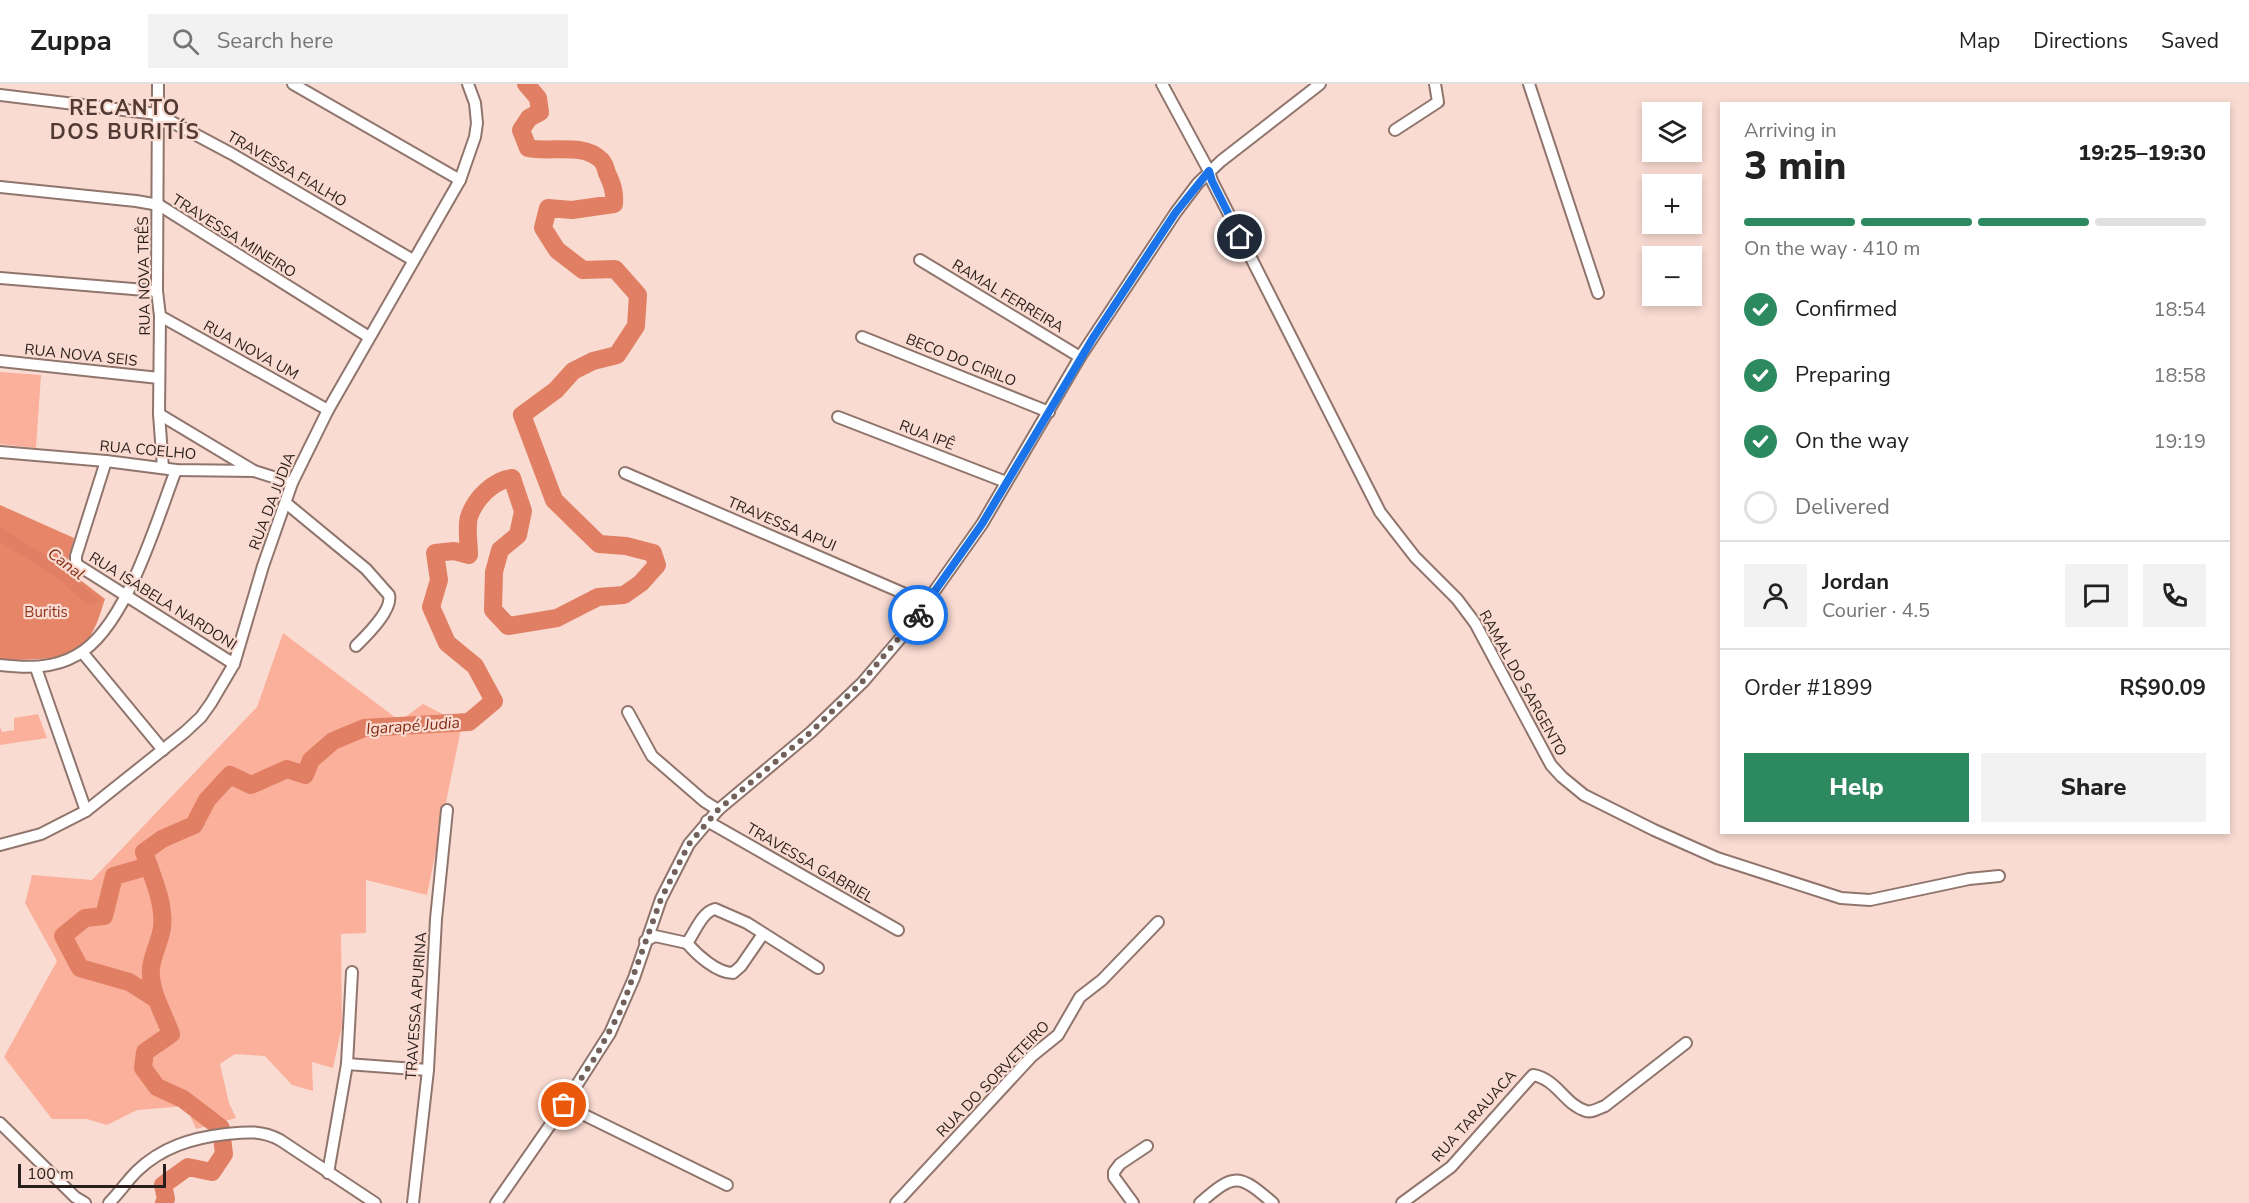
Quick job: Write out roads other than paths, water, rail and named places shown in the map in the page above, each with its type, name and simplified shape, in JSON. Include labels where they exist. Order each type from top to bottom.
[{"type":"street","name":"RUA NOVA TRÊS","points":[[158,84],[157,291],[160,316],[159,414],[163,468]]},
{"type":"street","points":[[293,84],[460,180]]},
{"type":"street","name":"RUA DA JUDIA","points":[[0,844],[41,834],[86,812],[201,717],[234,664],[263,566],[292,483],[328,410],[460,180],[475,137],[477,123],[475,103],[468,84]]},
{"type":"street","name":"RAMAL DO SARGENTO","points":[[1162,84],[1209,171],[1212,181],[1380,512],[1415,557],[1457,598],[1475,623],[1543,751],[1551,765],[1562,777],[1584,795],[1664,835],[1717,858],[1841,898],[1870,900],[1969,879],[1999,876]]},
{"type":"street","points":[[496,1203],[596,1056],[621,1010],[661,899],[689,844],[706,821],[811,732],[862,682],[904,634],[982,524],[1080,357],[1176,212],[1209,171],[1320,84]]},
{"type":"street","points":[[1395,130],[1438,102],[1436,84]]},
{"type":"street","points":[[1528,84],[1598,294]]},
{"type":"street","name":"TRAVESSA FIALHO","points":[[0,95],[157,114],[232,154],[413,260]]},
{"type":"street","name":"TRAVESSA MINEIRO","points":[[0,186],[159,205],[369,337]]},
{"type":"street","name":"RAMAL FERREIRA","points":[[920,260],[1080,357]]},
{"type":"street","points":[[0,278],[157,291]]},
{"type":"street","name":"RUA NOVA UM","points":[[160,316],[328,410]]},
{"type":"street","name":"BECO DO CIRILO","points":[[862,337],[1048,412]]},
{"type":"street","name":"RUA NOVA SEIS","points":[[0,361],[159,378]]},
{"type":"street","points":[[159,414],[254,471]]},
{"type":"street","name":"RUA IPÊ","points":[[838,417],[1006,482]]},
{"type":"street","name":"RUA COELHO","points":[[0,452],[106,461],[176,470],[254,471],[292,483]]},
{"type":"street","name":"RUA ISABELA NARDONI","points":[[106,461],[76,560],[79,567],[234,664]]},
{"type":"street","points":[[0,665],[36,668],[66,660],[82,652],[105,628],[126,597],[176,470]]},
{"type":"street","name":"TRAVESSA APUI","points":[[625,473],[926,603]]},
{"type":"street","points":[[286,503],[366,569],[389,595],[390,603],[385,611],[356,646]]},
{"type":"street","points":[[82,652],[162,750]]},
{"type":"street","points":[[36,668],[86,812]]},
{"type":"street","points":[[628,712],[652,756],[704,801],[718,810]]},
{"type":"street","name":"TRAVESSA APURINA","points":[[413,1203],[428,1070],[436,919],[447,810]]},
{"type":"street","name":"TRAVESSA GABRIEL","points":[[706,821],[898,930]]},
{"type":"street","points":[[687,943],[704,915],[715,909],[730,915],[818,968]]},
{"type":"street","name":"RUA DO SORVETEIRO","points":[[896,1203],[1032,1056],[1058,1035],[1080,997],[1102,980],[1158,922]]},
{"type":"street","points":[[645,941],[655,936],[687,943],[721,970],[733,973],[741,966],[763,934]]},
{"type":"street","points":[[328,1173],[347,1064],[352,972]]},
{"type":"street","name":"RUA TARAUACA","points":[[1402,1203],[1457,1160],[1533,1075],[1541,1076],[1554,1085],[1578,1107],[1594,1111],[1605,1106],[1686,1043]]},
{"type":"street","points":[[347,1064],[428,1070]]},
{"type":"street","points":[[564,1105],[727,1185]]},
{"type":"street","points":[[0,1124],[75,1197],[85,1203]]},
{"type":"street","points":[[109,1203],[139,1170],[172,1146],[205,1137],[242,1132],[269,1134],[375,1203]]},
{"type":"street","points":[[1132,1203],[1113,1172],[1120,1164],[1147,1146]]},
{"type":"street","points":[[1200,1203],[1216,1190],[1238,1180],[1252,1185],[1273,1203]]},
{"type":"waterway","name":"Igarapé Judia","points":[[164,1203],[166,1199],[163,1185],[188,1167],[212,1172],[224,1154],[221,1128],[183,1099],[157,1087],[143,1068],[145,1052],[171,1034],[152,985],[152,964],[162,928],[162,909],[144,852],[162,839],[194,825],[207,800],[230,775],[251,785],[287,769],[305,775],[311,760],[333,741],[364,728],[469,722],[494,701],[475,666],[447,643],[431,607],[439,580],[435,553],[454,551],[469,555],[469,517],[480,497],[498,482],[512,478],[523,511],[518,535],[500,550],[494,572],[493,610],[508,626],[557,618],[598,597],[624,595],[641,583],[657,565],[653,553],[626,546],[599,544],[554,500],[522,415],[556,390],[573,371],[593,361],[617,355],[636,326],[638,295],[615,269],[583,270],[557,250],[543,228],[548,208],[572,210],[614,204],[614,195],[604,164],[594,155],[576,150],[528,148],[521,130],[529,118],[540,112],[538,98],[526,84]]},
{"type":"waterway","points":[[149,866],[114,876],[104,916],[85,918],[63,936],[80,968],[129,982],[156,999]]},
{"type":"district","name":"RECANTO DOS BURITÍS","points":[[125,120]]},
{"type":"water label","name":"Canal","points":[[66,564]]},
{"type":"park label","name":"Buritis","points":[[46,612]]}]
